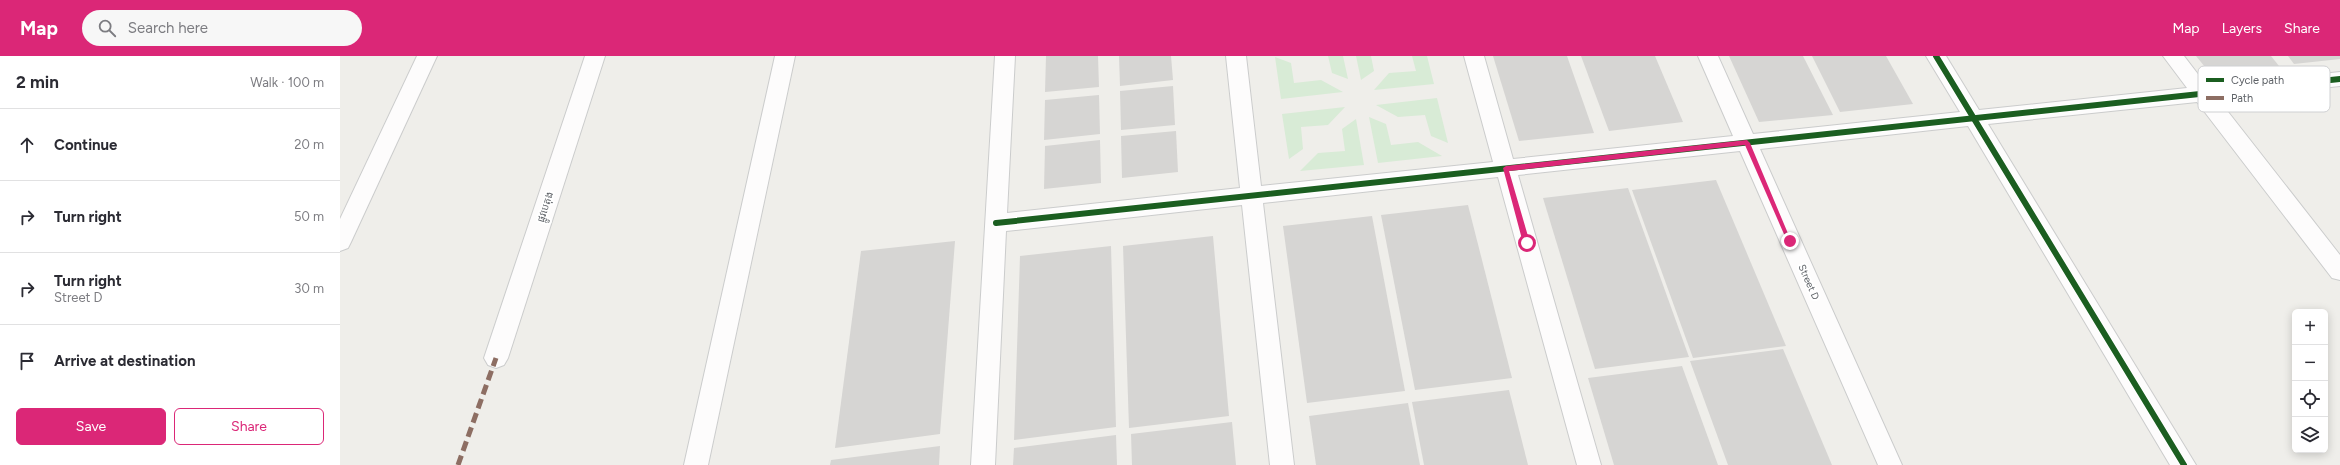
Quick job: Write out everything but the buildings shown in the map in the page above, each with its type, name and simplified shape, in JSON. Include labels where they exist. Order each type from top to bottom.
[{"type":"street","points":[[340,242],[427,56]]},
{"type":"street","name":"ផ្លូវបេតុង","points":[[496,358],[595,56]]},
{"type":"street","points":[[696,465],[785,56]]},
{"type":"street","points":[[984,465],[1005,56]]},
{"type":"street","points":[[1236,56],[1282,465]]},
{"type":"street","points":[[1474,56],[1589,465]]},
{"type":"street","name":"Street D","points":[[1708,56],[1890,465]]},
{"type":"street","points":[[1936,56],[2184,465]]},
{"type":"street","points":[[2173,56],[2198,88]]},
{"type":"street","points":[[2330,81],[2340,80]]},
{"type":"street","points":[[996,223],[2198,95]]},
{"type":"street","points":[[2217,112],[2340,271]]},
{"type":"green space","points":[[1328,56],[1343,56],[1348,79],[1332,73]]},
{"type":"green space","points":[[1356,56],[1371,56],[1374,71],[1361,80]]},
{"type":"green space","points":[[1412,56],[1427,56],[1434,84],[1374,90],[1389,73],[1416,71]]},
{"type":"green space","points":[[1275,57],[1291,63],[1294,83],[1321,80],[1343,92],[1281,99]]},
{"type":"green space","points":[[1437,98],[1448,143],[1431,136],[1425,115],[1398,117],[1376,105]]},
{"type":"green space","points":[[1345,107],[1328,125],[1301,127],[1303,149],[1289,159],[1282,114]]},
{"type":"green space","points":[[1369,117],[1386,124],[1391,145],[1418,142],[1442,156],[1378,163]]},
{"type":"green space","points":[[1356,119],[1364,165],[1300,171],[1318,153],[1345,151],[1342,129]]},
{"type":"marked path","points":[[458,465],[496,358]]},
{"type":"cycle path","points":[[1936,56],[2184,465]]},
{"type":"cycle path","points":[[2330,80],[2340,79]]},
{"type":"cycle path","points":[[996,223],[2198,94]]},
{"type":"route","points":[[1527,243],[1506,168],[1747,143],[1790,241]]}]
